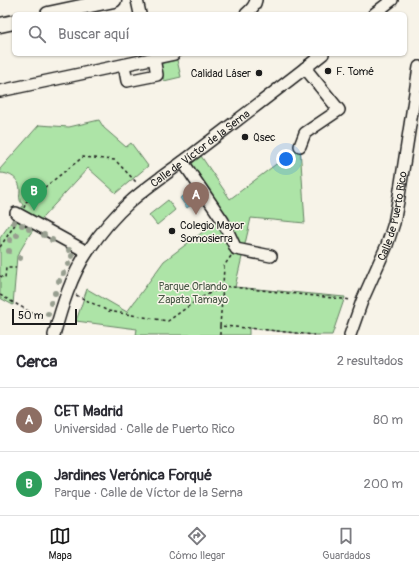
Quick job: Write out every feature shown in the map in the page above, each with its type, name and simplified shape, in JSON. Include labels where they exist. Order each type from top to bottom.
[{"type":"main road","points":[[54,12],[82,3],[114,0]]},
{"type":"main road","points":[[0,25],[12,22]]},
{"type":"street","points":[[137,0],[140,12]]},
{"type":"street","points":[[248,12],[256,0]]},
{"type":"street","points":[[377,12],[392,0]]},
{"type":"street","name":"Calle de Víctor de la Serna","points":[[54,335],[60,313],[73,278],[87,252],[117,214],[144,190],[183,162],[320,56]]},
{"type":"street","points":[[0,91],[124,65],[151,57],[157,75],[127,81],[124,65]]},
{"type":"street","name":"Calle de Puerto Rico","points":[[350,335],[362,301],[387,245],[394,223],[419,67]]},
{"type":"street","points":[[300,146],[305,133],[339,110],[305,68]]},
{"type":"street","points":[[183,162],[224,221],[236,249],[270,256]]},
{"type":"street","points":[[18,214],[87,252]]},
{"type":"path","points":[[0,246],[26,202],[83,156],[114,160],[144,190]]},
{"type":"path","points":[[220,335],[224,266],[236,249]]},
{"type":"path","points":[[0,276],[5,278],[6,268],[16,268]]},
{"type":"path","points":[[68,290],[108,311],[168,321],[197,300],[223,286],[362,301]]},
{"type":"path","points":[[0,295],[44,319]]},
{"type":"path","points":[[220,326],[314,335]]},
{"type":"green space","points":[[177,60],[181,77],[164,81],[160,64]]},
{"type":"green space","points":[[99,120],[104,128],[126,147],[131,143],[148,166],[116,193],[88,168],[43,217],[30,234],[17,256],[13,305],[0,298],[0,238],[13,219],[16,220],[23,205],[20,201],[20,186],[11,175],[0,173],[0,169],[39,125],[69,127]]},
{"type":"green space","name":"Parque Orlando Zapata Tamayo","points":[[300,146],[305,223],[251,218],[235,287],[345,297],[332,335],[314,335],[249,328],[249,335],[136,335],[137,329],[76,321],[87,289],[127,312],[164,261],[216,222],[184,170],[201,156],[230,199]]},
{"type":"green space","points":[[168,200],[175,210],[157,225],[149,215]]},
{"type":"water","points":[[185,195],[192,204],[187,208],[180,198]]},
{"type":"place","name":"F. Tomé","points":[[328,71]]},
{"type":"place","name":"Calidad Láser","points":[[259,73]]},
{"type":"place","name":"Qsec","points":[[245,137]]},
{"type":"place","name":"Jardines Verónica Forqué","points":[[34,211]]},
{"type":"place","name":"CET Madrid","points":[[196,215]]},
{"type":"place","name":"Colegio Mayor Somosierra","points":[[172,231]]}]
